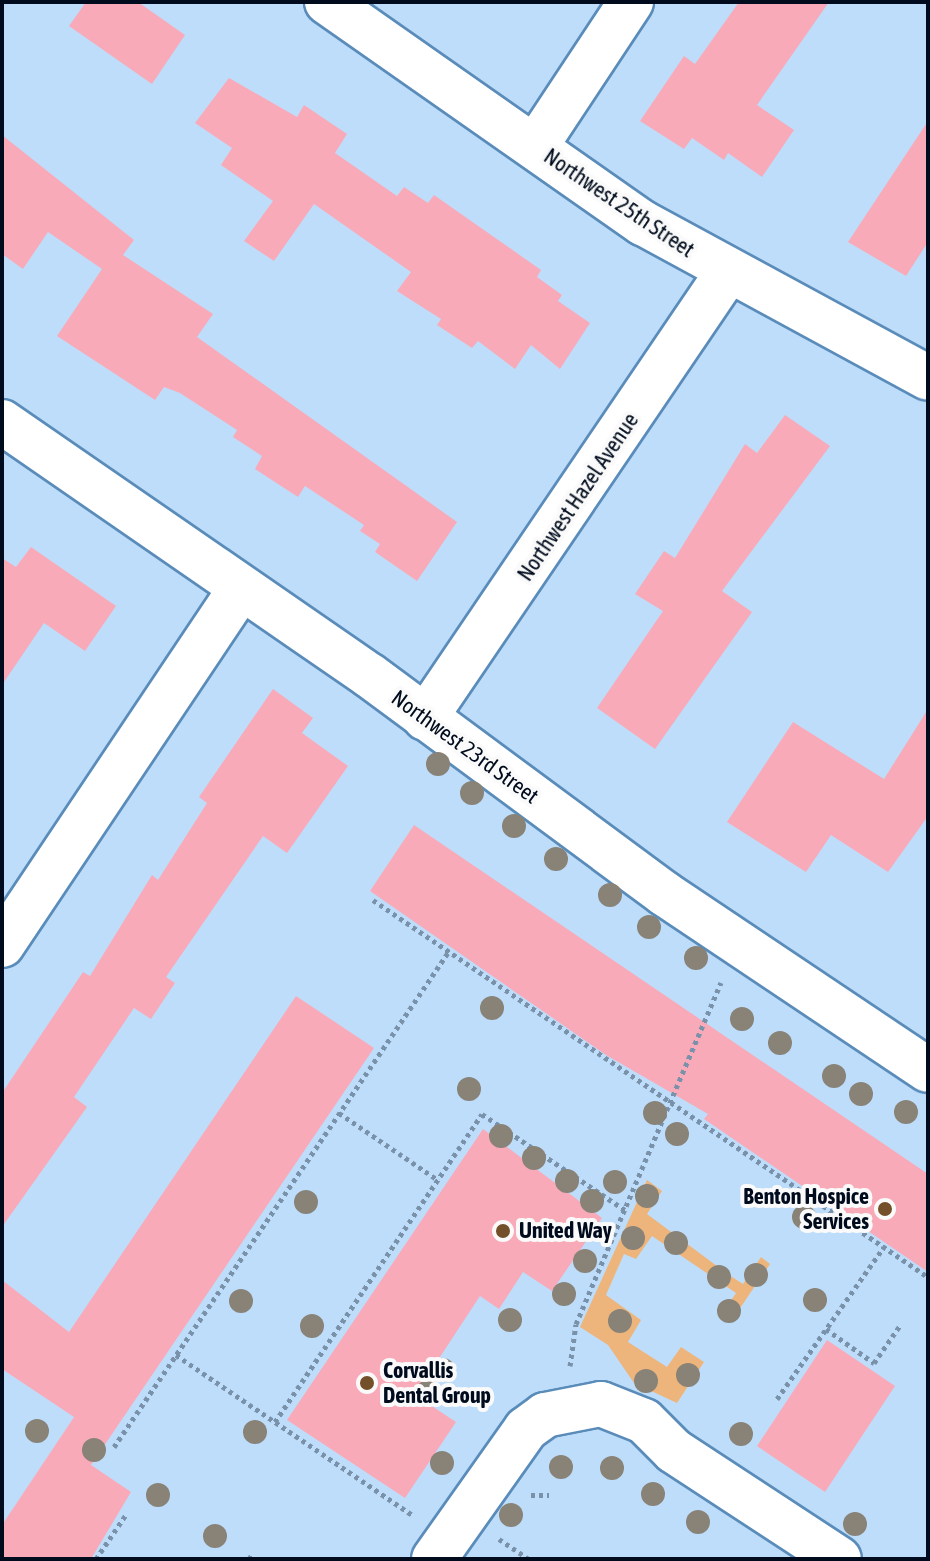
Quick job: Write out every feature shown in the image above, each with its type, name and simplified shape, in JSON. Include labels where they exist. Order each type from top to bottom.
[{"type":"street","name":"Northwest 25th Street","points":[[327,2],[535,147],[727,273],[928,378]]},
{"type":"street","points":[[535,147],[631,2]]},
{"type":"street","name":"Northwest Hazel Avenue","points":[[425,718],[727,273]]},
{"type":"street","name":"Northwest 23rd Street","points":[[2,422],[239,591],[425,718],[736,944],[928,1070]]},
{"type":"street","points":[[2,945],[239,591]]},
{"type":"street","points":[[428,1540],[526,1429],[564,1409],[623,1410],[839,1559]]},
{"type":"path","points":[[373,900],[928,1277]]},
{"type":"path","points":[[564,1409],[576,1324],[736,944]]},
{"type":"path","points":[[114,1447],[449,951]]},
{"type":"path","points":[[339,1113],[438,1180]]},
{"type":"path","points":[[275,1422],[482,1114],[625,1210]]},
{"type":"path","points":[[777,1399],[884,1247]]},
{"type":"path","points":[[826,1329],[874,1363],[901,1324]]},
{"type":"path","points":[[176,1355],[275,1422],[428,1540]]},
{"type":"path","points":[[96,1559],[127,1513]]},
{"type":"path","points":[[485,1530],[529,1559]]},
{"type":"path","points":[[249,1559],[253,1553]]},
{"type":"shaded area","points":[[647,1180],[662,1191],[647,1214],[729,1275],[743,1284],[761,1257],[770,1264],[730,1323],[720,1317],[736,1293],[652,1236],[636,1259],[624,1254],[606,1295],[641,1320],[628,1342],[667,1367],[681,1347],[704,1362],[677,1403],[634,1383],[608,1345],[580,1327]]},
{"type":"building","points":[[86,2],[138,2],[185,35],[152,84],[69,26]]},
{"type":"building","points":[[739,2],[829,2],[757,105],[794,130],[762,177],[728,153],[724,160],[692,138],[684,149],[640,121],[684,56],[695,64]]},
{"type":"building","points":[[229,78],[297,117],[304,105],[347,134],[335,153],[397,196],[404,187],[428,203],[434,195],[541,270],[537,277],[562,295],[558,301],[590,323],[560,369],[531,345],[515,369],[478,341],[472,348],[437,325],[441,319],[397,291],[411,272],[314,204],[274,261],[244,241],[273,201],[221,165],[232,148],[195,123]]},
{"type":"building","points":[[928,121],[928,242],[906,276],[848,242]]},
{"type":"building","points":[[2,135],[134,240],[123,255],[213,314],[197,337],[457,522],[417,581],[375,552],[380,544],[360,531],[364,525],[305,486],[298,497],[255,469],[262,456],[233,437],[237,430],[180,393],[164,387],[155,400],[57,336],[102,269],[48,232],[23,269],[2,254]]},
{"type":"building","points":[[785,415],[830,446],[722,591],[752,612],[655,749],[597,708],[663,611],[635,594],[664,551],[675,558],[745,444],[757,453]]},
{"type":"building","points":[[31,547],[116,606],[85,651],[44,623],[2,685],[2,558],[16,567]]},
{"type":"building","points":[[273,689],[313,718],[302,733],[348,766],[287,853],[263,836],[166,977],[175,983],[151,1019],[134,1008],[74,1097],[87,1107],[2,1227],[2,1093],[83,972],[90,976],[152,875],[158,880],[207,803],[199,797]]},
{"type":"building","points":[[928,709],[928,816],[888,872],[831,835],[806,872],[727,822],[793,722],[884,779]]},
{"type":"building","points":[[414,825],[928,1174],[928,1272],[704,1119],[708,1114],[606,1055],[370,891]]},
{"type":"building","points":[[296,996],[374,1048],[91,1465],[131,1492],[91,1559],[2,1559],[2,1525],[74,1417],[2,1369],[2,1280],[69,1332]]},
{"type":"building","points":[[483,1129],[602,1218],[552,1291],[523,1272],[499,1309],[480,1296],[415,1395],[456,1422],[405,1498],[287,1420]]},
{"type":"building","points":[[827,1340],[895,1386],[825,1492],[757,1446]]},
{"type":"place","name":"Benton Hospice Services","points":[[885,1209]]},
{"type":"place","name":"United Way","points":[[503,1231]]},
{"type":"place","name":"Corvallis Dental Group","points":[[367,1383]]}]
